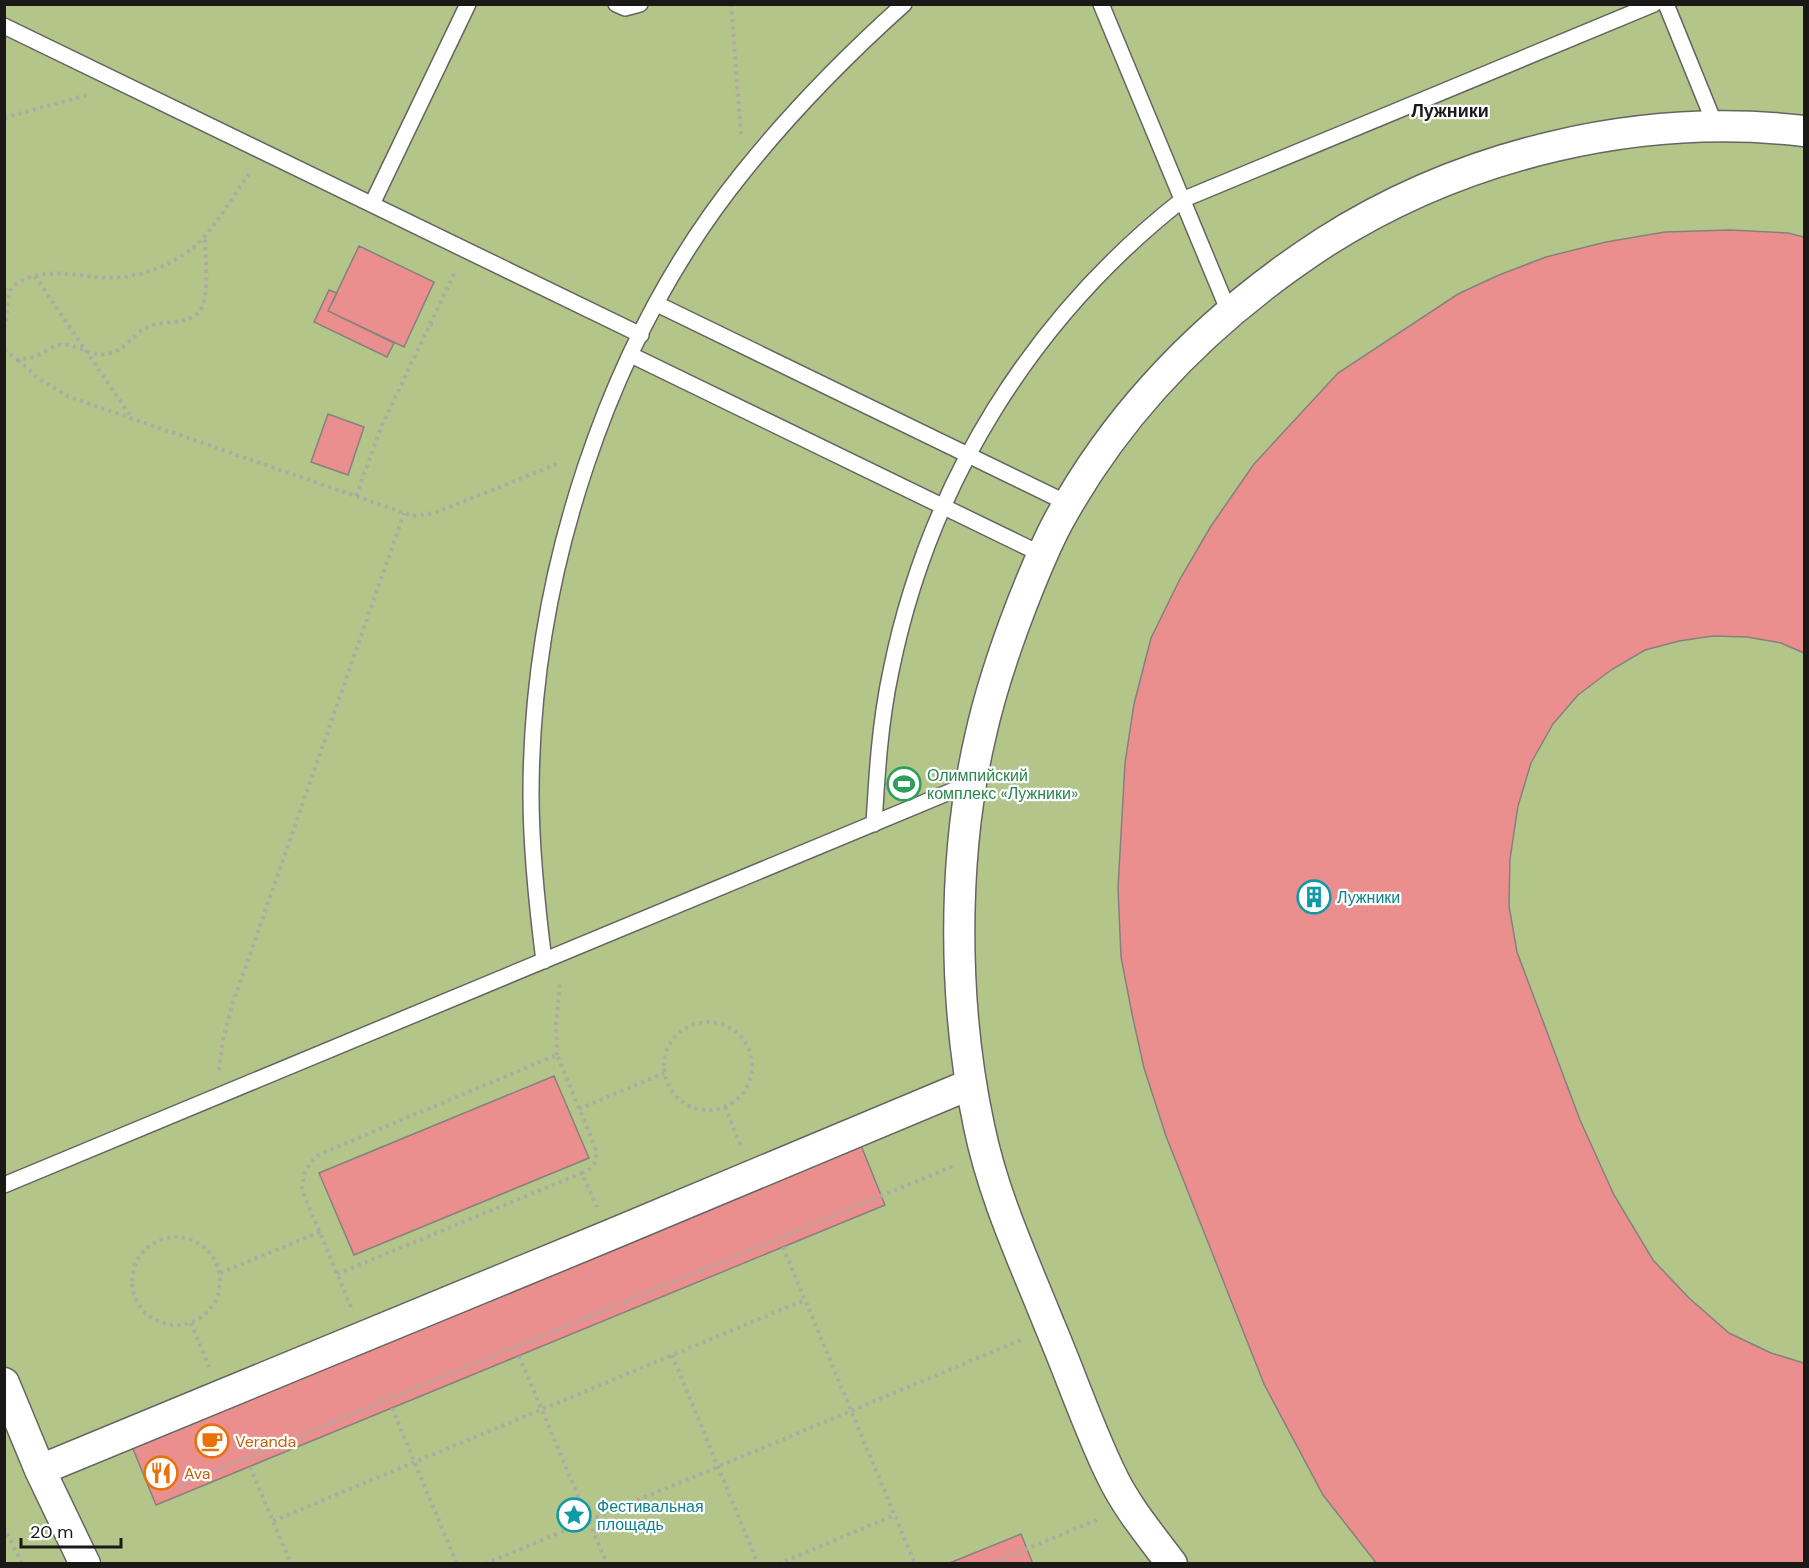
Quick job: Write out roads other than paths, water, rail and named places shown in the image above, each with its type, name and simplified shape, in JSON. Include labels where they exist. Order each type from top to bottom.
[{"type":"street","points":[[1167,1562],[1111,1476],[994,1189],[971,1084],[962,989],[960,931],[962,874],[972,783],[979,741],[992,688],[1013,627],[1042,555],[1068,504],[1104,449],[1144,397],[1191,347],[1229,312],[1294,263],[1348,228],[1408,196],[1449,179],[1519,155],[1582,141],[1654,131],[1716,127],[1804,131]]},
{"type":"street","points":[[40,1470],[971,1084]]},
{"type":"street","points":[[4,1383],[40,1470],[85,1563]]},
{"type":"lane","points":[[372,204],[468,4]]},
{"type":"lane","points":[[616,4],[625,8],[640,4]]},
{"type":"lane","points":[[544,961],[536,893],[532,824],[533,746],[537,690],[543,643],[560,558],[572,509],[591,451],[641,335],[705,225],[744,171],[817,86],[904,4]]},
{"type":"lane","points":[[1101,4],[1229,312]]},
{"type":"lane","points":[[874,824],[883,716],[891,672],[910,596],[924,554],[968,455],[1008,388],[1068,307],[1130,243],[1182,200],[1654,4]]},
{"type":"lane","points":[[1666,4],[1716,127]]},
{"type":"lane","points":[[4,26],[641,335]]},
{"type":"lane","points":[[657,304],[1068,504]]},
{"type":"lane","points":[[631,355],[1042,555]]},
{"type":"lane","points":[[4,1185],[972,783]]},
{"type":"place","name":"Олимпийский комплекс «Лужники»","points":[[904,784]]},
{"type":"place","name":"Лужники","points":[[1314,897]]},
{"type":"place","name":"Veranda","points":[[212,1441]]},
{"type":"place","name":"Ava","points":[[161,1473]]},
{"type":"place","name":"Фестивальная площадь","points":[[574,1515]]},
{"type":"district","name":"Лужники","points":[[1450,111]]}]
